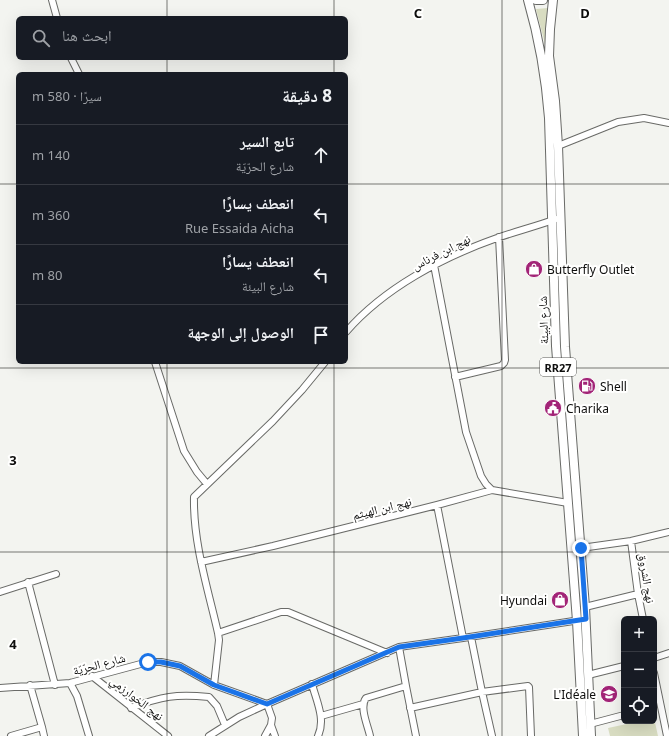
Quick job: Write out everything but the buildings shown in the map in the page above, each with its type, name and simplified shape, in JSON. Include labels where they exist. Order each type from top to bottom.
[{"type":"main road","name":"شارع البيئة","points":[[528,0],[539,45],[547,98],[551,145],[551,221],[556,346],[568,503],[588,675],[591,736]]},
{"type":"main road","points":[[536,0],[543,0]]},
{"type":"main road","name":"شارع البيئة","points":[[553,0],[550,29],[550,56],[558,146],[565,347],[585,607],[582,620],[583,736]]},
{"type":"street","points":[[52,0],[56,16]]},
{"type":"street","points":[[72,60],[78,72]]},
{"type":"street","points":[[558,146],[618,122],[644,118],[669,123]]},
{"type":"street","name":"نهج ابن فرناس","points":[[348,330],[377,302],[434,265],[499,237],[561,217]]},
{"type":"street","points":[[455,377],[501,366],[505,360],[499,237]]},
{"type":"street","points":[[434,265],[466,432],[481,476],[492,490]]},
{"type":"street","points":[[156,364],[184,451],[197,472],[207,484]]},
{"type":"street","points":[[214,685],[219,640],[201,562],[193,512],[194,497],[273,421],[302,390],[323,364]]},
{"type":"street","name":"نهج ابن الهيثم","points":[[201,562],[281,544],[492,490],[568,503]]},
{"type":"street","points":[[437,505],[463,638]]},
{"type":"street","points":[[581,548],[631,541],[669,532]]},
{"type":"street","name":"نهج الشروق","points":[[631,541],[642,616]]},
{"type":"street","points":[[0,592],[56,574]]},
{"type":"street","points":[[28,582],[55,685]]},
{"type":"street","points":[[585,607],[638,594]]},
{"type":"street","points":[[218,633],[281,612],[288,612],[387,653]]},
{"type":"street","points":[[209,736],[225,725],[267,704],[399,647],[582,620]]},
{"type":"street","points":[[471,637],[492,736]]},
{"type":"street","points":[[399,647],[416,736]]},
{"type":"street","points":[[657,657],[669,653]]},
{"type":"street","name":"شارع الحرّيّة","points":[[0,688],[30,684],[55,685],[70,683],[148,662],[161,662],[180,666],[214,685],[267,704]]},
{"type":"street","points":[[588,675],[621,667]]},
{"type":"street","name":"نهج الخوارزمي","points":[[92,676],[168,736]]},
{"type":"street","points":[[70,683],[77,696],[89,736]]},
{"type":"street","points":[[30,684],[44,736]]},
{"type":"street","points":[[312,684],[321,716],[321,727],[318,736]]},
{"type":"street","points":[[370,736],[363,704],[366,698],[406,686]]},
{"type":"street","points":[[410,708],[482,692],[528,686],[532,736]]},
{"type":"street","points":[[657,688],[661,707],[666,716],[667,736]]},
{"type":"street","points":[[131,708],[168,696],[184,695],[209,697],[217,706],[225,725]]},
{"type":"street","points":[[265,736],[271,725],[272,718],[267,704]]},
{"type":"street","points":[[321,716],[363,704]]},
{"type":"street","points":[[657,708],[661,707]]},
{"type":"street","points":[[590,724],[621,717]]},
{"type":"street","points":[[271,725],[275,736]]},
{"type":"street","points":[[11,736],[42,727]]},
{"type":"green space","points":[[548,8],[545,44],[536,9]]},
{"type":"green space","points":[[627,724],[655,724],[658,736],[610,736],[608,728]]},
{"type":"place","name":"Butterfly Outlet","points":[[534,269]]},
{"type":"place","name":"Shell","points":[[587,386]]},
{"type":"place","name":"Charika","points":[[553,408]]},
{"type":"place","name":"Hyundai","points":[[560,600]]},
{"type":"place","name":"L'Idéale","points":[[609,694]]},
{"type":"route","points":[[148,662],[161,662],[180,666],[214,685],[267,704],[399,647],[586,619],[581,548]]}]
